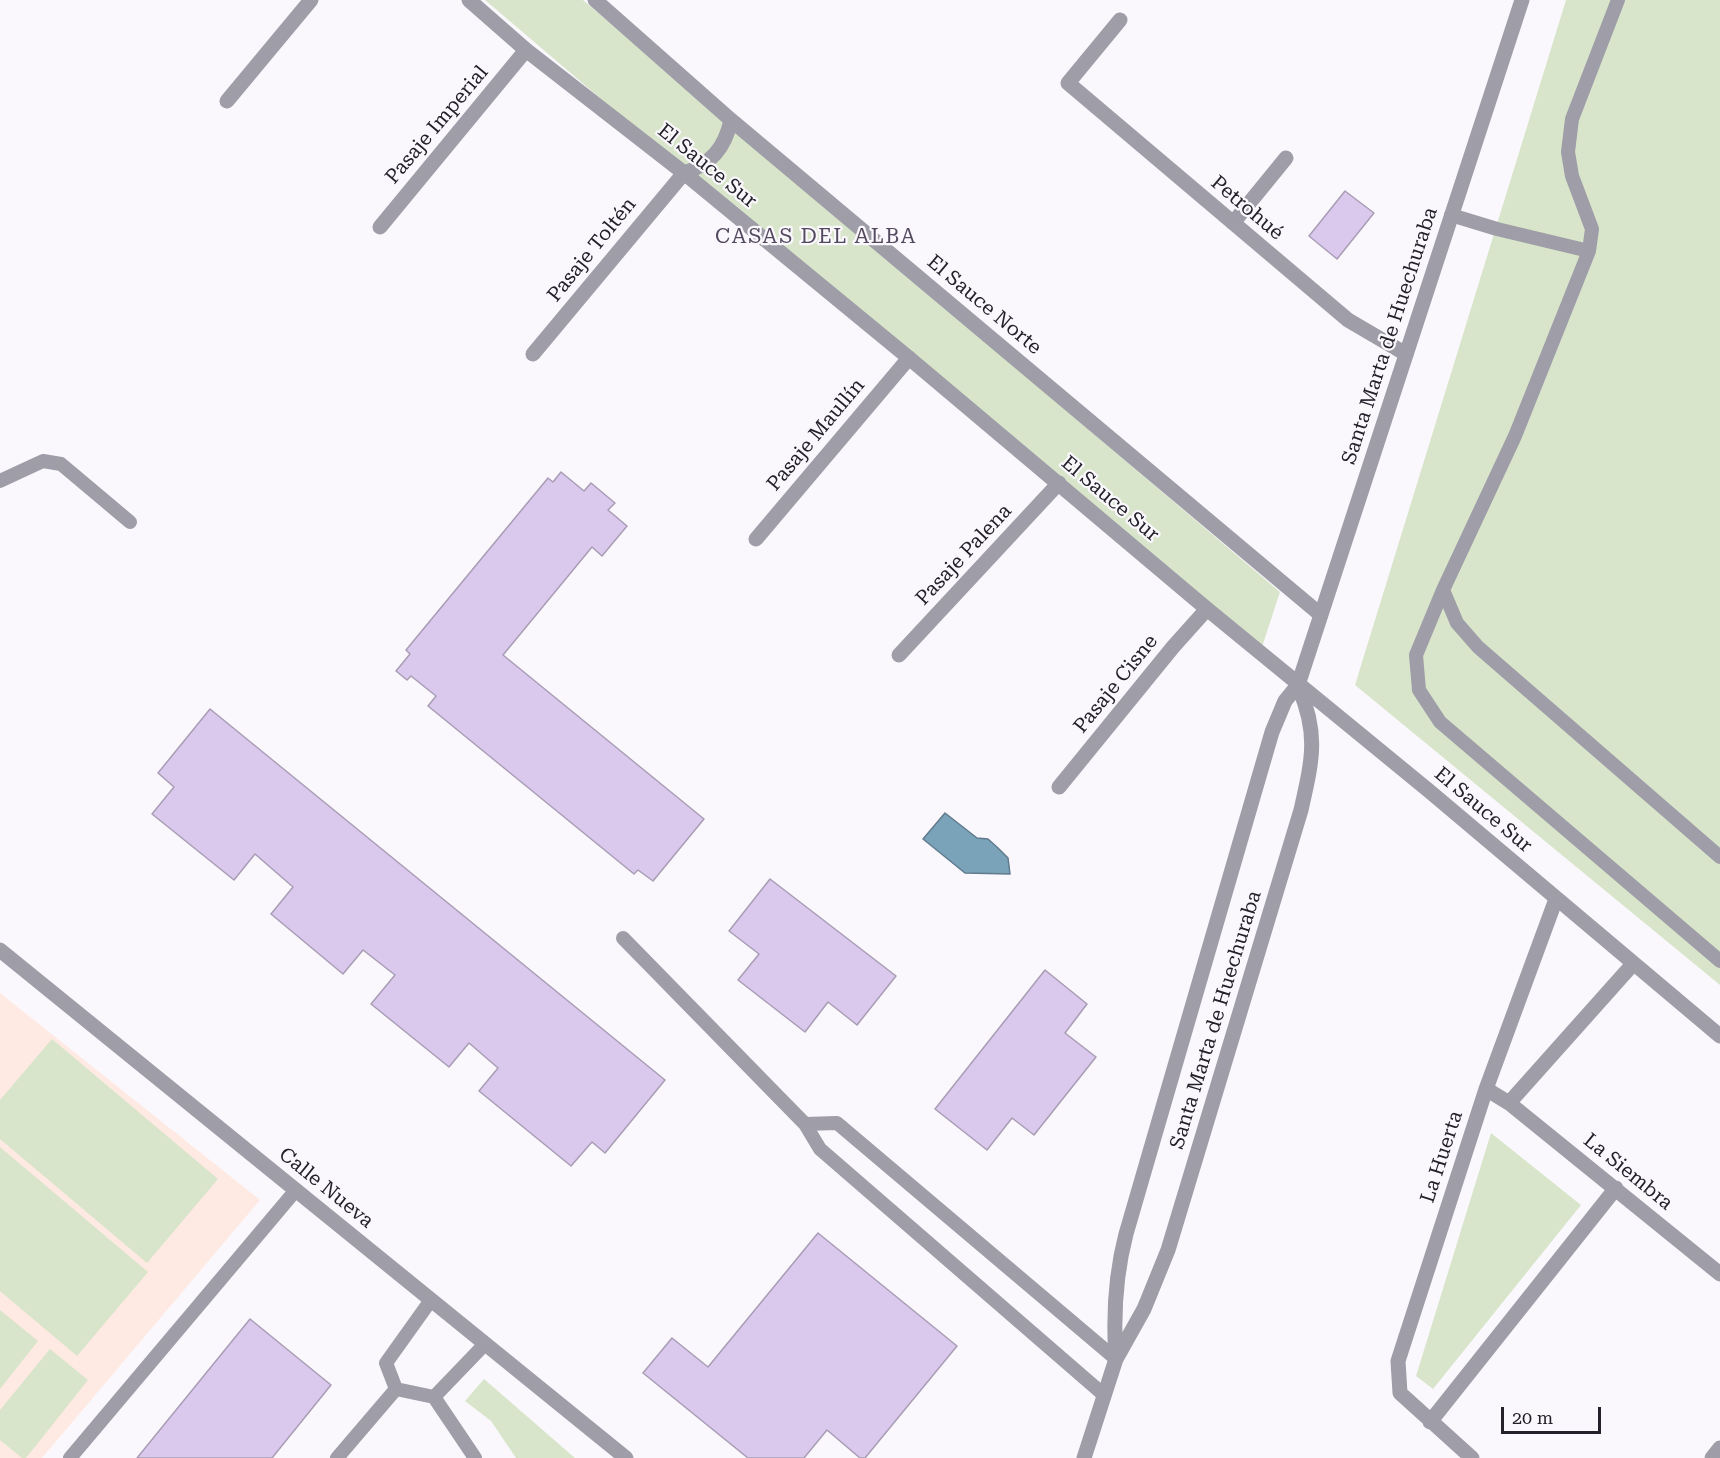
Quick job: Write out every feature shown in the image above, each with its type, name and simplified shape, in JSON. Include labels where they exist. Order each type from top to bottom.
[{"type":"street","points":[[227,101],[311,0]]},
{"type":"street","name":"El Sauce Sur","points":[[469,0],[526,50],[684,173],[909,358],[1720,1036]]},
{"type":"street","name":"El Sauce Norte","points":[[595,0],[731,120],[1321,615]]},
{"type":"street","name":"Santa Marta de Huechuraba","points":[[1116,1359],[1113,1325],[1115,1291],[1126,1234],[1272,732],[1285,701],[1298,685],[1522,0]]},
{"type":"street","name":"Petrohué","points":[[1120,20],[1068,83],[1348,321],[1406,354]]},
{"type":"street","name":"Pasaje Imperial","points":[[380,227],[526,50]]},
{"type":"street","points":[[684,173],[706,163],[716,155],[728,133],[731,120]]},
{"type":"street","points":[[1233,223],[1286,158]]},
{"type":"street","name":"Pasaje Toltén","points":[[533,354],[684,173]]},
{"type":"street","name":"Pasaje Maullín","points":[[756,539],[909,358]]},
{"type":"street","name":"Pasaje Palena","points":[[899,655],[1059,483]]},
{"type":"street","name":"Pasaje Cisne","points":[[1059,787],[1173,646],[1207,609]]},
{"type":"street","name":"Santa Marta de Huechuraba","points":[[1084,1458],[1116,1359],[1144,1309],[1168,1250],[1301,810],[1312,761],[1313,744],[1312,726],[1298,685]]},
{"type":"street","name":"La Huerta","points":[[1472,1458],[1400,1393],[1398,1361],[1486,1089],[1556,899]]},
{"type":"street","name":"Calle Nueva","points":[[0,950],[626,1458]]},
{"type":"street","points":[[1509,1103],[1633,964]]},
{"type":"street","name":"La Siembra","points":[[1486,1089],[1509,1103],[1720,1274]]},
{"type":"street","points":[[1430,1422],[1616,1188]]},
{"type":"street","points":[[1712,1458],[1720,1448]]},
{"type":"lane","points":[[1618,0],[1572,119],[1568,153],[1572,176],[1592,230],[1590,251],[1515,436],[1443,590],[1416,655],[1419,690],[1440,722],[1720,961]]},
{"type":"lane","points":[[1451,215],[1497,229],[1590,251]]},
{"type":"lane","points":[[0,481],[43,460],[61,464],[130,522]]},
{"type":"lane","points":[[1443,590],[1457,623],[1478,647],[1720,857]]},
{"type":"lane","points":[[623,938],[805,1124],[820,1149],[1104,1395]]},
{"type":"lane","points":[[805,1124],[837,1124],[1116,1359]]},
{"type":"lane","points":[[70,1458],[296,1190]]},
{"type":"lane","points":[[396,1389],[386,1363],[431,1300]]},
{"type":"lane","points":[[434,1397],[485,1344]]},
{"type":"lane","points":[[396,1389],[434,1397],[476,1458]]},
{"type":"lane","points":[[337,1458],[396,1389]]},
{"type":"shaded area","points":[[0,993],[260,1200],[42,1458],[0,1458]]},
{"type":"green space","points":[[485,0],[583,0],[1280,592],[1258,659]]},
{"type":"green space","points":[[1566,0],[1720,0],[1720,985],[1355,685]]},
{"type":"green space","points":[[52,1039],[218,1179],[147,1263],[0,1139],[0,1100]]},
{"type":"green space","points":[[1491,1133],[1581,1205],[1433,1389],[1416,1376]]},
{"type":"green space","points":[[0,1147],[148,1272],[77,1356],[0,1291]]},
{"type":"green space","points":[[0,1310],[38,1341],[0,1389]]},
{"type":"green space","points":[[50,1349],[88,1380],[26,1458],[22,1458],[0,1440],[0,1410]]},
{"type":"green space","points":[[484,1379],[575,1458],[516,1458],[491,1421],[465,1401]]},
{"type":"water","points":[[945,813],[977,838],[988,839],[998,848],[1008,858],[1010,874],[965,873],[923,839]]},
{"type":"building","points":[[1345,191],[1374,213],[1337,259],[1309,236]]},
{"type":"building","points":[[561,472],[584,491],[591,483],[615,503],[608,510],[627,526],[602,556],[592,547],[503,655],[704,819],[653,881],[638,870],[634,874],[428,706],[436,696],[411,676],[407,680],[396,671],[410,654],[406,650],[548,478],[553,482]]},
{"type":"building","points":[[210,709],[665,1080],[605,1153],[592,1142],[571,1166],[479,1091],[498,1068],[469,1043],[449,1067],[371,1004],[395,975],[363,950],[343,974],[271,914],[293,887],[255,854],[234,880],[152,814],[174,787],[158,773]]},
{"type":"building","points":[[770,879],[896,976],[857,1025],[828,1002],[805,1032],[738,980],[759,954],[729,931]]},
{"type":"building","points":[[1045,970],[1087,1004],[1065,1033],[1096,1057],[1034,1135],[1012,1118],[987,1150],[935,1109]]},
{"type":"building","points":[[818,1233],[957,1346],[865,1458],[860,1458],[827,1430],[804,1458],[748,1458],[643,1373],[672,1338],[708,1367]]},
{"type":"building","points":[[250,1319],[331,1385],[272,1458],[137,1458]]},
{"type":"district","name":"CASAS DEL ALBA","points":[[816,237]]}]
